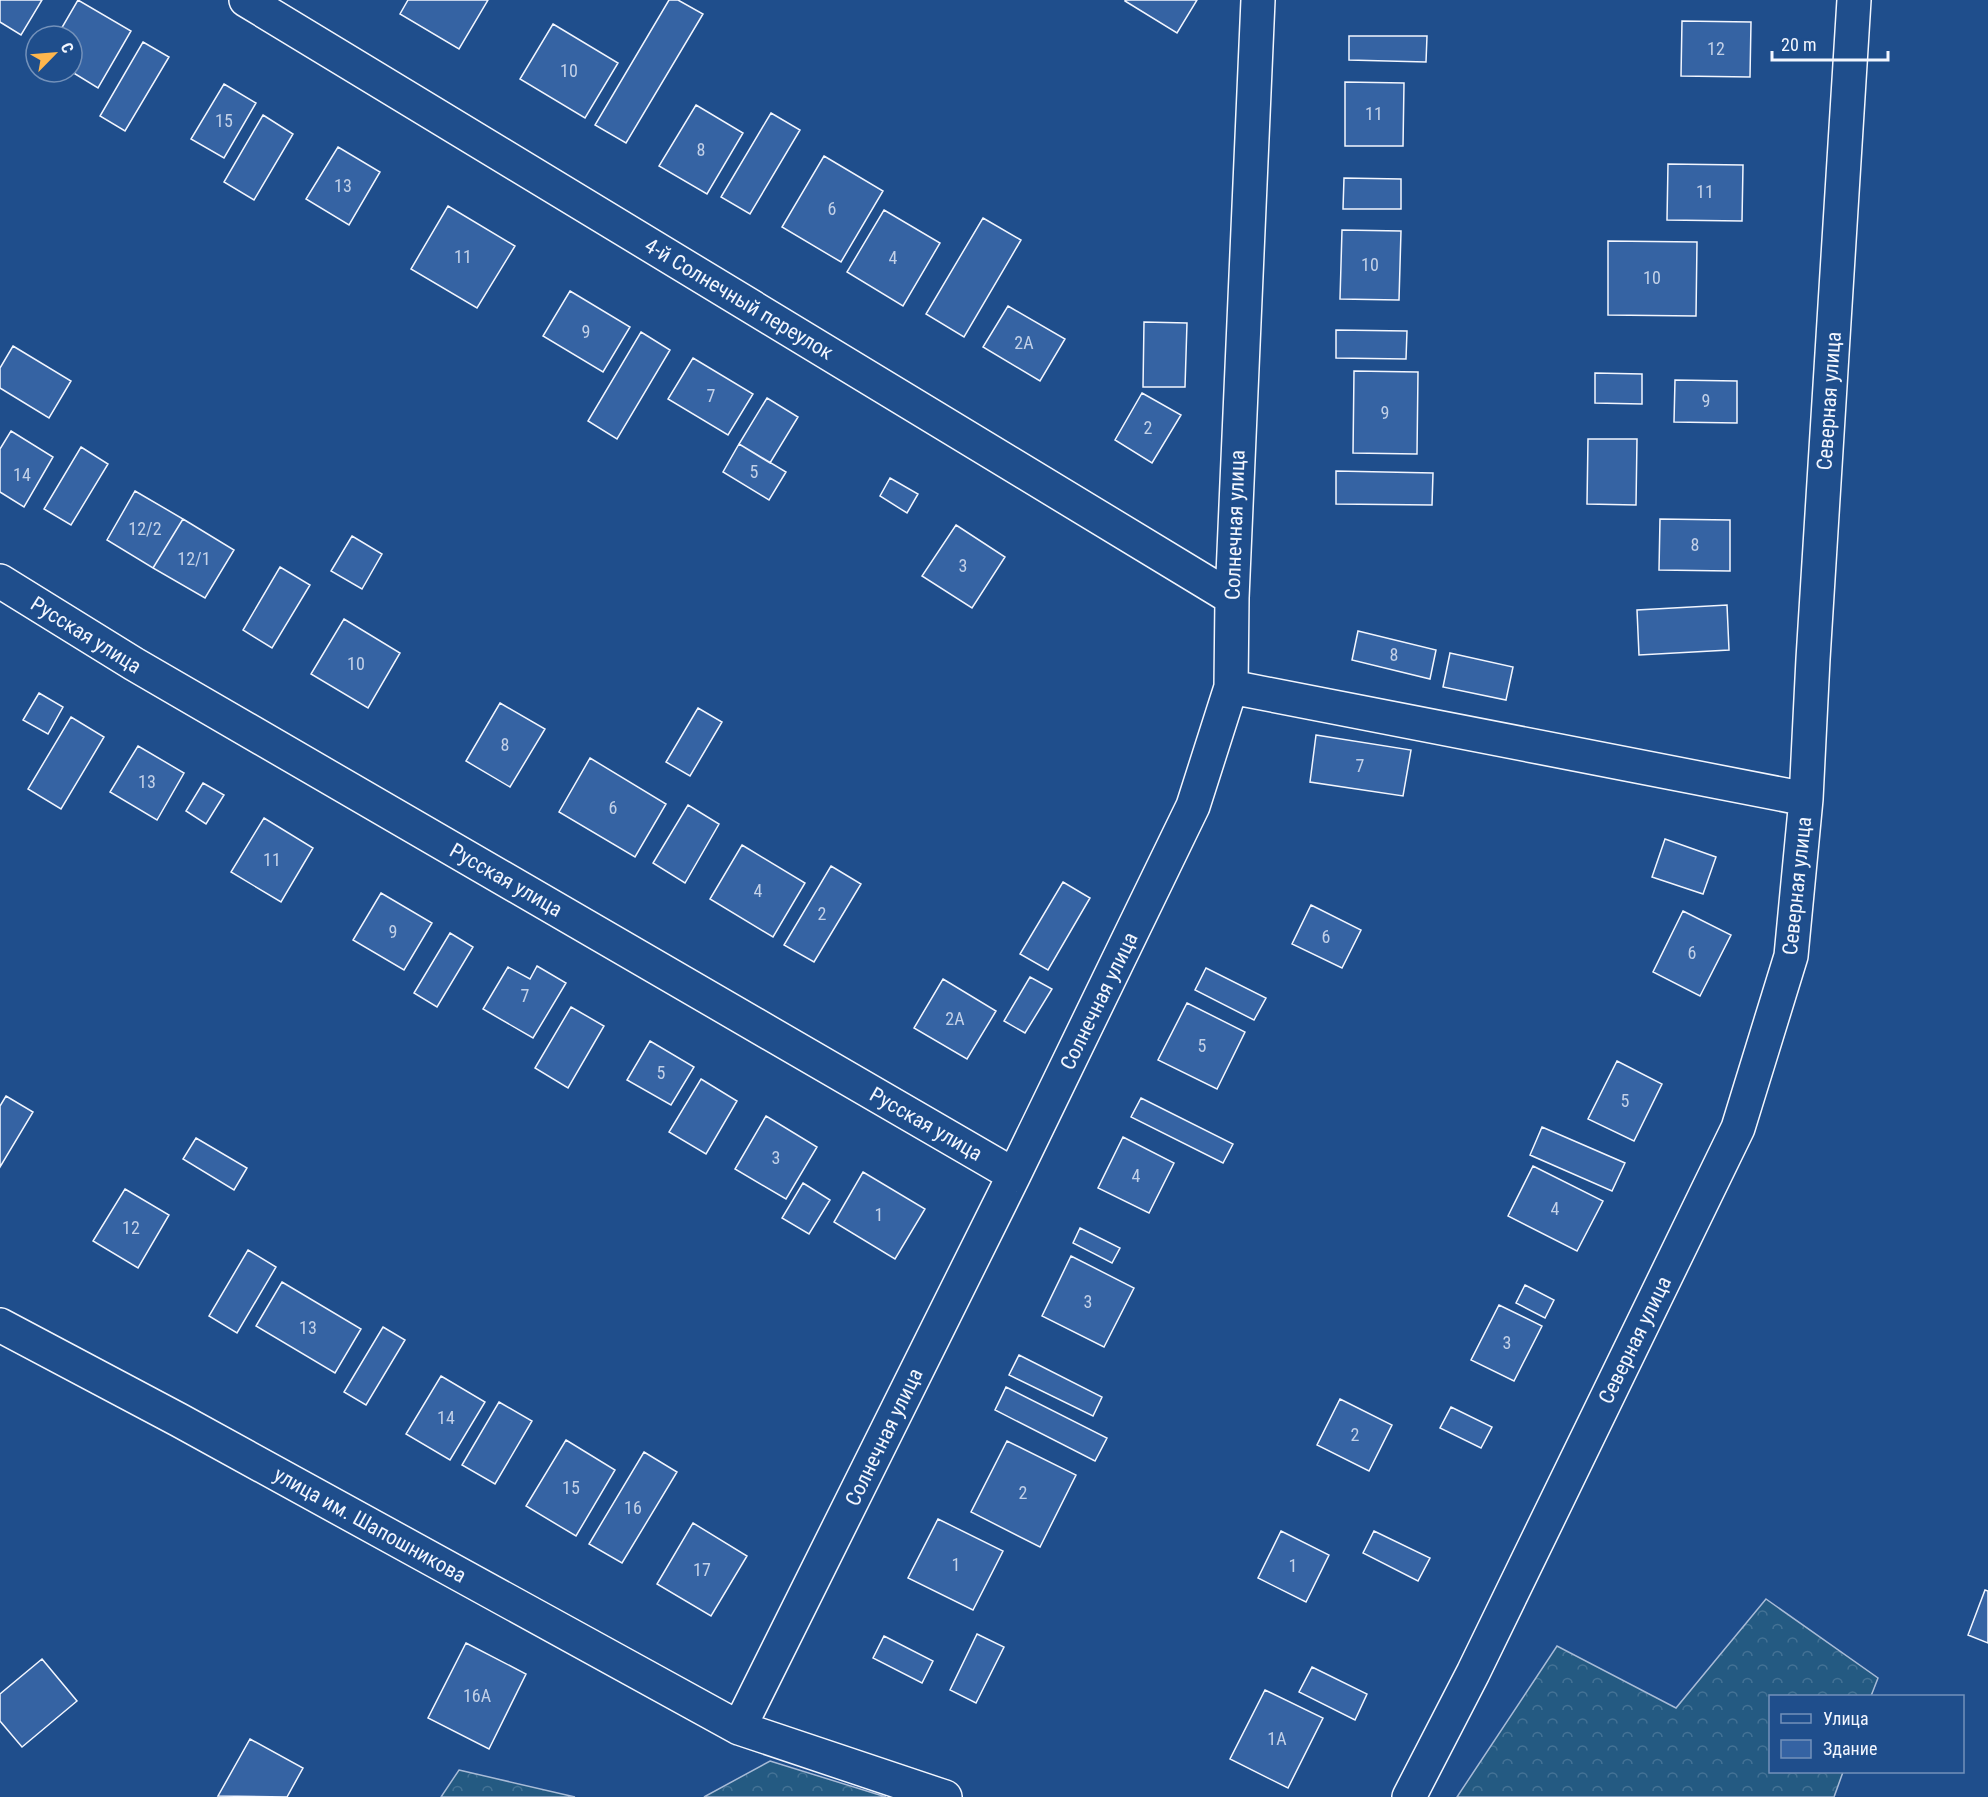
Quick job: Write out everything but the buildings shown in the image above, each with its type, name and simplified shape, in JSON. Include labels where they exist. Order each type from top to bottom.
[{"type":"street","name":"4-й Солнечный переулок","points":[[246,0],[1232,598]]},
{"type":"street","name":"Солнечная улица","points":[[739,1728],[1014,1175],[1193,806],[1231,687],[1232,598],[1257,0]]},
{"type":"street","name":"Северная улица","points":[[1409,1797],[1473,1673],[1738,1128],[1791,956],[1806,800],[1854,0]]},
{"type":"street","name":"Русская улица","points":[[0,581],[134,664],[1014,1175]]},
{"type":"street","points":[[1231,687],[1806,800]]},
{"type":"street","name":"улица им. Шапошникова","points":[[0,1325],[179,1420],[739,1728]]},
{"type":"street","points":[[739,1728],[945,1797]]},
{"type":"green space","points":[[1766,1599],[1878,1678],[1871,1695],[1769,1695],[1769,1773],[1843,1773],[1834,1797],[1457,1797],[1557,1646],[1676,1708]]},
{"type":"green space","points":[[770,1761],[886,1797],[704,1797]]},
{"type":"green space","points":[[459,1770],[575,1797],[441,1797]]}]
